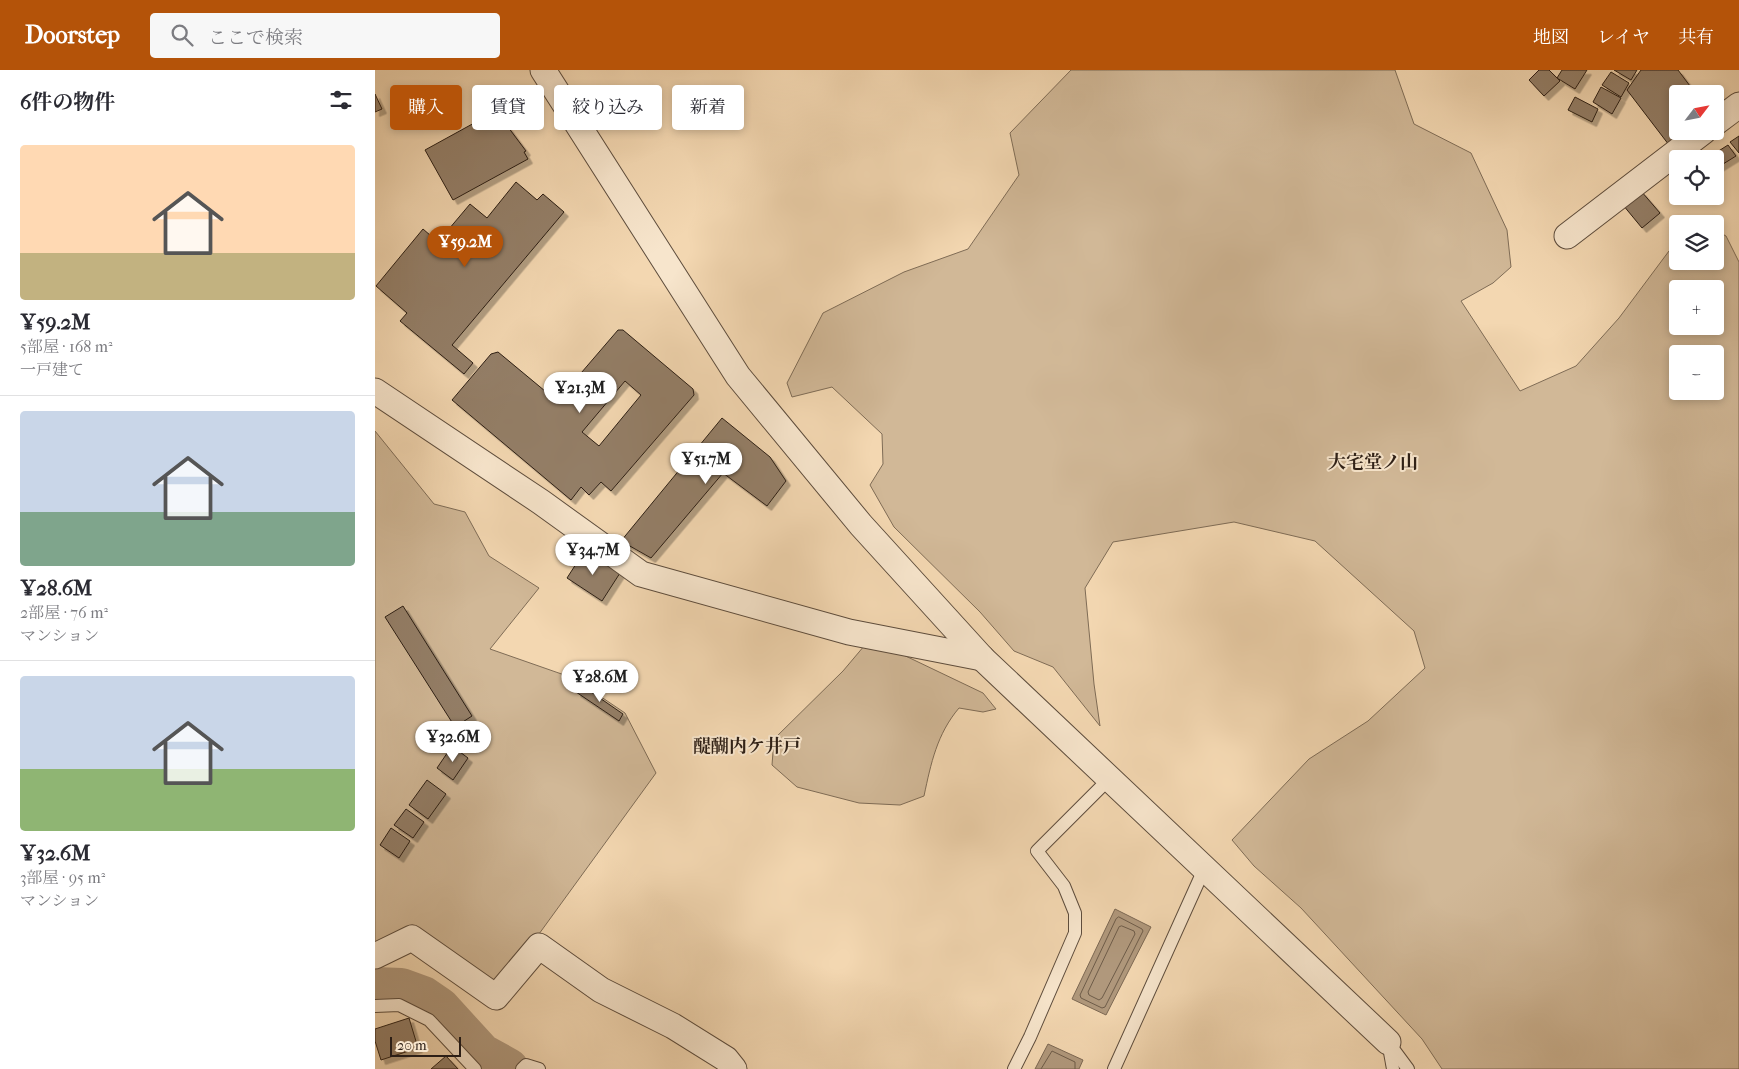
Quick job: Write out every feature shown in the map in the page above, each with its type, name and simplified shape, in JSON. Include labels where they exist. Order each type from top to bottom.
[{"type":"street","points":[[543,70],[738,376],[861,525],[982,658],[1388,1042]]},
{"type":"street","points":[[1724,116],[1739,105]]},
{"type":"street","points":[[1567,236],[1692,140]]},
{"type":"street","points":[[375,391],[541,502],[641,574],[849,632],[982,658]]},
{"type":"street","points":[[375,956],[411,938],[496,997],[539,946],[601,990],[673,1026],[726,1059],[734,1069]]},
{"type":"lane","points":[[1014,1069],[1030,1037],[1075,933],[1075,913],[1065,886],[1037,851],[1110,778]]},
{"type":"lane","points":[[1114,1069],[1205,868]]},
{"type":"lane","points":[[375,1006],[399,1005],[429,1020],[475,1069]]},
{"type":"lane","points":[[1388,1042],[1393,1069]]},
{"type":"lane","points":[[1388,1042],[1408,1069]]},
{"type":"lane","points":[[521,1069],[526,1065],[539,1069]]},
{"type":"shaded area","points":[[1071,70],[1395,70],[1414,124],[1471,153],[1507,230],[1511,267],[1493,283],[1461,301],[1520,391],[1576,366],[1619,318],[1669,251],[1669,270],[1724,270],[1724,235],[1726,236],[1739,262],[1739,1069],[1442,1069],[1422,1039],[1301,908],[1254,866],[1232,840],[1309,759],[1368,721],[1425,668],[1414,631],[1315,541],[1234,522],[1113,542],[1085,588],[1100,726],[1053,667],[1014,651],[980,612],[894,527],[870,485],[883,464],[882,434],[832,387],[792,397],[787,383],[823,313],[904,272],[968,249],[1019,175],[1010,133]]},
{"type":"shaded area","points":[[375,431],[434,504],[465,512],[489,556],[539,588],[490,649],[573,678],[625,713],[656,773],[491,1000],[408,939],[375,957]]},
{"type":"shaded area","points":[[870,639],[983,693],[996,709],[983,712],[959,708],[945,728],[936,749],[924,796],[900,805],[859,803],[797,787],[772,765],[774,739],[843,671]]},
{"type":"water","points":[[1115,909],[1151,927],[1106,1015],[1072,999]]},
{"type":"water","points":[[1048,1044],[1083,1060],[1079,1069],[1035,1069]]},
{"type":"building","points":[[1539,70],[1549,70],[1560,81],[1544,96],[1529,80]]},
{"type":"building","points":[[1562,70],[1587,70],[1575,89],[1557,78]]},
{"type":"building","points":[[1614,70],[1637,70],[1631,80]]},
{"type":"building","points":[[1641,70],[1678,70],[1689,85],[1669,85],[1669,140],[1676,140],[1669,145],[1627,90]]},
{"type":"building","points":[[1611,72],[1629,83],[1621,97],[1602,85]]},
{"type":"building","points":[[1601,87],[1621,98],[1612,114],[1593,102]]},
{"type":"building","points":[[375,94],[382,109],[375,112]]},
{"type":"building","points":[[1575,97],[1598,109],[1592,122],[1568,110]]},
{"type":"building","points":[[472,124],[472,130],[510,130],[526,151],[524,152],[528,159],[453,200],[425,150]]},
{"type":"building","points":[[1739,136],[1739,153],[1730,142]]},
{"type":"building","points":[[1728,145],[1736,156],[1724,163],[1724,150],[1720,150]]},
{"type":"building","points":[[516,182],[537,200],[543,194],[564,212],[452,345],[473,363],[464,374],[400,321],[407,313],[376,286],[423,229],[438,242],[470,204],[487,218]]},
{"type":"building","points":[[1641,191],[1660,213],[1642,228],[1623,205]]},
{"type":"building","points":[[618,330],[623,330],[693,389],[694,395],[611,491],[601,482],[589,495],[581,487],[571,500],[452,400],[491,354],[498,352],[557,401]],"holes":[[[625,381],[641,395],[599,446],[582,432]]]},
{"type":"building","points":[[722,418],[770,457],[786,481],[767,506],[723,473],[651,558],[621,541]]},
{"type":"building","points":[[585,550],[620,573],[602,601],[567,578]]},
{"type":"building","points":[[403,606],[472,716],[455,727],[385,617]]},
{"type":"building","points":[[581,685],[623,714],[619,721],[576,692]]},
{"type":"building","points":[[452,746],[468,758],[453,780],[437,768]]},
{"type":"building","points":[[427,780],[446,794],[428,819],[409,805]]},
{"type":"building","points":[[406,809],[424,822],[413,838],[394,825]]},
{"type":"building","points":[[391,828],[410,841],[399,858],[380,845]]},
{"type":"building","points":[[409,1018],[418,1048],[381,1060],[375,1041],[375,1029]]},
{"type":"building","points":[[446,1056],[458,1069],[431,1069]]},
{"type":"waterway","points":[[375,988],[401,989],[423,997],[439,1008],[481,1054],[508,1069]]},
{"type":"district","name":"大宅堂ノ山","points":[[1373,462]]},
{"type":"district","name":"醍醐内ケ井戸","points":[[747,746]]}]
